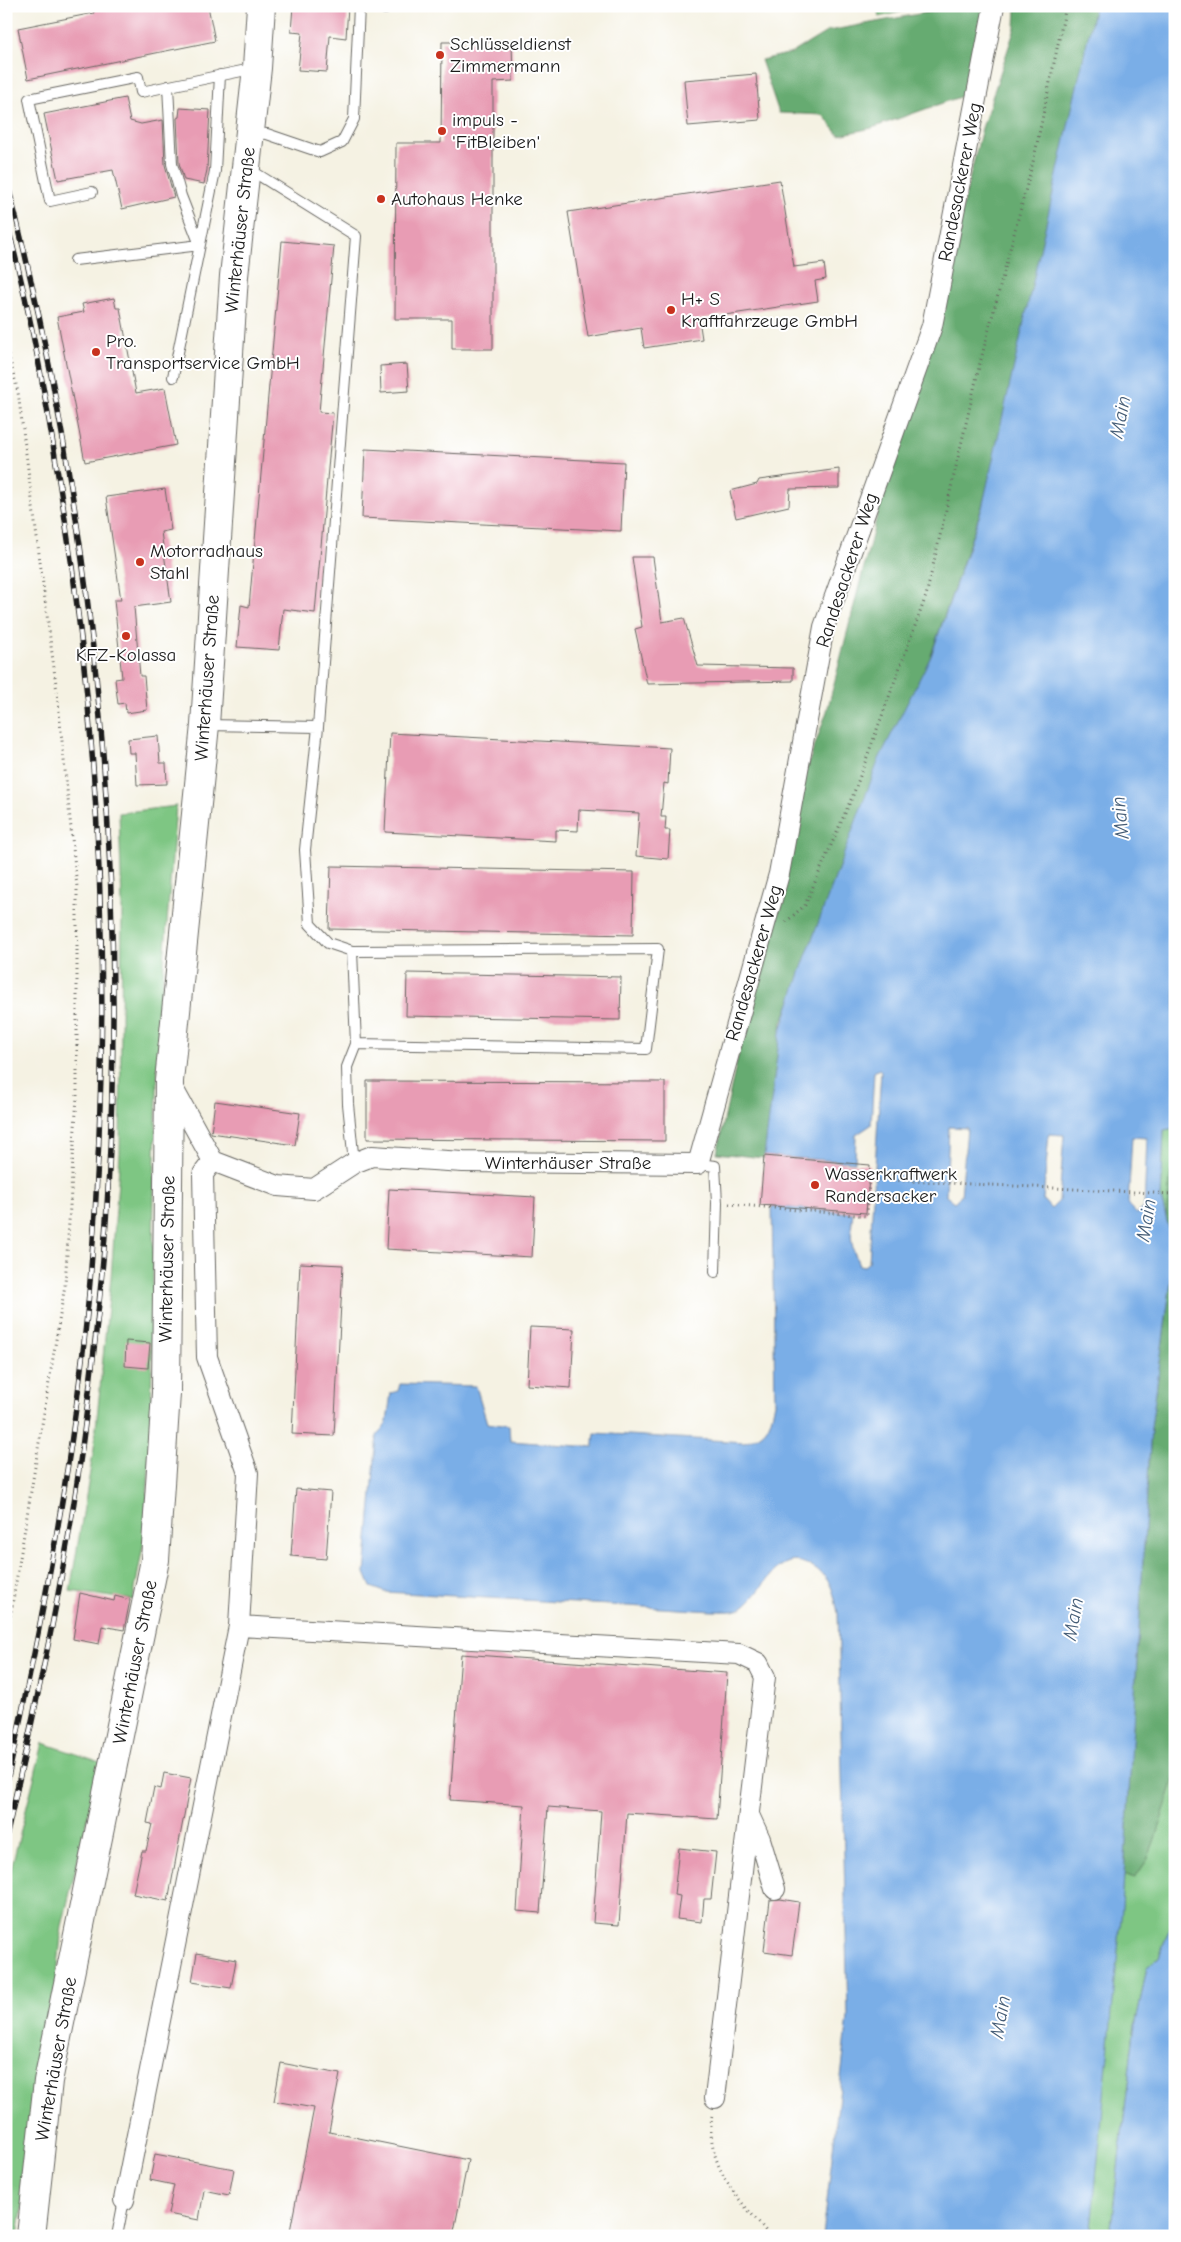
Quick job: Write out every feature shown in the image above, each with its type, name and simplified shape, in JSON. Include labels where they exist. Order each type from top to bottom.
[{"type":"main road","name":"Winterhäuser Straße","points":[[31,2236],[48,2080],[155,1560],[166,1393],[169,1081],[205,725],[234,286],[257,68],[261,6]]},
{"type":"street","name":"Randesackerer Weg","points":[[698,1164],[779,874],[824,627],[932,326],[994,6]]},
{"type":"street","points":[[124,2200],[239,1626],[248,1473],[207,1357],[203,1174],[213,1162],[169,1081]]},
{"type":"street","name":"Winterhäuser Straße","points":[[213,1162],[278,1186],[314,1189],[354,1163],[372,1156],[463,1162],[698,1164]]},
{"type":"street","points":[[239,1626],[739,1654],[758,1663],[766,1677],[715,2098]]},
{"type":"street","points":[[749,1816],[760,1838],[775,1889]]},
{"type":"lane","points":[[250,133],[266,134],[320,152],[342,142],[354,119],[359,6]]},
{"type":"lane","points":[[92,192],[50,201],[29,99],[138,77],[141,92],[257,68]]},
{"type":"lane","points":[[173,377],[214,171],[220,76]]},
{"type":"lane","points":[[168,86],[172,164],[181,196],[200,245]]},
{"type":"lane","points":[[246,168],[356,236],[318,727],[304,850],[310,924],[328,943],[352,951],[658,949],[646,1049],[356,1044]]},
{"type":"lane","points":[[75,260],[200,245]]},
{"type":"lane","points":[[205,725],[318,727]]},
{"type":"lane","points":[[352,951],[356,1044],[347,1067],[348,1104],[354,1163]]},
{"type":"lane","points":[[698,1164],[715,1166],[717,1203],[715,1272]]},
{"type":"lane","points":[[117,2236],[124,2200]]},
{"type":"path","points":[[785,923],[805,905],[849,803],[926,596],[980,363],[1034,158],[1066,6]]},
{"type":"path","points":[[6,345],[18,392],[47,614],[77,886],[77,1096],[65,1285],[6,1643]]},
{"type":"path","points":[[717,1203],[867,1216],[868,1180],[1175,1194]]},
{"type":"path","points":[[715,2098],[710,2130],[715,2160],[738,2198],[761,2223],[769,2236]]},
{"type":"green space","points":[[877,6],[925,6],[879,17]]},
{"type":"green space","points":[[961,6],[985,6],[968,94],[872,128],[839,135],[823,115],[779,113],[761,60],[792,53],[828,31]]},
{"type":"green space","points":[[1016,6],[1114,6],[982,507],[931,655],[897,792],[839,895],[782,1022],[764,1158],[717,1153],[790,815],[827,711],[879,508],[912,413],[982,128],[1015,28]]},
{"type":"green space","points":[[176,806],[159,1027],[154,1190],[151,1434],[145,1535],[133,1600],[70,1591],[94,1448],[111,1277],[120,1153],[122,905],[119,813]]},
{"type":"green space","points":[[1175,1128],[1175,1169],[1171,1172],[1166,1217],[1161,1198],[1164,1130]]},
{"type":"green space","points":[[1175,1169],[1175,1250],[1166,1217],[1171,1172]]},
{"type":"green space","points":[[1175,1252],[1175,1776],[1149,1857],[1135,1878],[1124,1874],[1151,1428]]},
{"type":"green space","points":[[43,1743],[101,1762],[62,1926],[57,1976],[18,2236],[6,2236],[6,1889]]},
{"type":"green space","points":[[1175,1776],[1173,1918],[1159,1958],[1147,1967],[1134,2032],[1110,2236],[1090,2236],[1124,1874],[1135,1878],[1149,1857]]},
{"type":"water","name":"Main","points":[[1095,6],[1175,6],[1175,1128],[1164,1130],[1161,1198],[1175,1252],[1151,1428],[1122,1908],[1090,2236],[823,2236],[848,2017],[838,1613],[830,1585],[823,1575],[810,1566],[798,1562],[787,1563],[769,1577],[746,1605],[731,1611],[385,1592],[371,1587],[365,1573],[377,1436],[387,1422],[391,1393],[398,1391],[400,1384],[476,1386],[487,1423],[509,1426],[510,1441],[593,1447],[595,1433],[744,1442],[759,1436],[767,1428],[775,1403],[772,1206],[853,1213],[852,1245],[859,1265],[864,1266],[869,1262],[881,1071],[879,1069],[874,1072],[871,1125],[856,1135],[855,1162],[764,1156],[780,1033],[803,964],[879,759],[931,656],[982,508]],"holes":[[[949,1127],[967,1128],[961,1196],[954,1202],[946,1196]],[[1049,1134],[1064,1135],[1059,1201],[1051,1209],[1043,1200]],[[1132,1137],[1147,1138],[1144,1208],[1137,1214],[1128,1205]]]},
{"type":"water","points":[[1175,1905],[1175,2236],[1110,2236],[1134,2032],[1147,1967],[1159,1958],[1173,1918]]},
{"type":"building","points":[[92,6],[208,6],[215,41],[28,79],[18,28],[94,13]]},
{"type":"building","points":[[293,6],[348,6],[346,38],[330,36],[327,72],[298,70],[302,33],[291,32]]},
{"type":"building","points":[[442,42],[512,42],[513,81],[493,82],[493,349],[452,349],[452,319],[395,319],[396,143],[441,143]]},
{"type":"building","points":[[756,74],[760,120],[688,126],[684,80]]},
{"type":"building","points":[[125,98],[130,121],[141,124],[163,120],[165,165],[174,197],[122,209],[113,170],[58,180],[44,114]]},
{"type":"building","points":[[180,108],[210,110],[207,170],[204,184],[184,180],[179,163],[177,118],[179,117]]},
{"type":"building","points":[[780,180],[794,267],[824,263],[826,279],[815,281],[818,301],[699,319],[702,339],[644,348],[641,328],[588,337],[568,212]]},
{"type":"building","points":[[282,241],[334,246],[319,412],[333,413],[315,613],[283,609],[279,650],[237,647],[241,605],[249,607]]},
{"type":"building","name":"Pro. Transportservice GmbH","points":[[114,298],[116,308],[120,308],[136,393],[165,388],[176,445],[85,462],[57,317],[84,312],[82,304]]},
{"type":"building","points":[[407,364],[409,391],[381,393],[380,366]]},
{"type":"building","points":[[365,449],[624,462],[621,531],[362,518]]},
{"type":"building","points":[[839,469],[839,488],[790,489],[789,506],[736,518],[730,491],[757,484],[759,480]]},
{"type":"building","name":"Motorradhaus Stahl","points":[[165,489],[171,530],[161,532],[171,602],[134,607],[140,676],[144,676],[147,710],[126,713],[125,703],[118,704],[115,679],[122,678],[114,600],[121,600],[106,497]]},
{"type":"building","points":[[632,557],[653,557],[662,622],[684,618],[698,666],[793,668],[793,681],[647,684],[635,629],[642,627]]},
{"type":"building","points":[[390,733],[670,748],[668,784],[664,783],[661,817],[666,817],[665,830],[670,830],[668,859],[636,856],[639,813],[579,810],[578,831],[556,830],[556,841],[385,832]]},
{"type":"building","points":[[158,736],[160,763],[166,763],[167,784],[137,785],[135,753],[129,753],[128,739]]},
{"type":"building","points":[[331,866],[634,872],[633,935],[329,929]]},
{"type":"building","points":[[407,973],[621,977],[620,1020],[406,1016]]},
{"type":"building","points":[[367,1081],[665,1082],[665,1141],[367,1139]]},
{"type":"building","points":[[215,1101],[300,1113],[295,1145],[211,1133]]},
{"type":"building","name":"Wasserkraftwerk Randersacker","points":[[764,1156],[870,1165],[866,1213],[760,1205]]},
{"type":"building","points":[[389,1189],[535,1197],[532,1257],[386,1249]]},
{"type":"building","points":[[300,1263],[343,1265],[334,1436],[292,1434]]},
{"type":"building","points":[[530,1327],[574,1329],[571,1388],[527,1385]]},
{"type":"building","points":[[126,1341],[150,1343],[148,1368],[125,1366]]},
{"type":"building","points":[[296,1489],[331,1492],[326,1559],[291,1556]]},
{"type":"building","points":[[80,1593],[114,1601],[115,1596],[130,1600],[124,1630],[102,1626],[99,1644],[73,1639]]},
{"type":"building","points":[[461,1654],[727,1673],[717,1819],[627,1813],[619,1925],[593,1923],[601,1811],[548,1807],[540,1913],[517,1911],[524,1805],[450,1800]]},
{"type":"building","points":[[164,1773],[191,1778],[168,1901],[133,1894],[142,1851],[146,1851],[152,1824],[147,1823],[154,1787],[161,1789]]},
{"type":"building","points":[[679,1848],[716,1852],[711,1899],[704,1899],[702,1922],[677,1919],[680,1896],[674,1895]]},
{"type":"building","points":[[780,1899],[799,1902],[792,1955],[764,1951],[770,1900]]},
{"type":"building","points":[[197,1953],[236,1960],[231,1988],[192,1982]]},
{"type":"building","points":[[281,2063],[340,2074],[329,2132],[468,2160],[453,2236],[289,2236],[314,2108],[274,2101]]},
{"type":"building","points":[[155,2154],[234,2169],[229,2195],[204,2190],[199,2220],[168,2214],[174,2185],[150,2180]]},
{"type":"railway","points":[[6,178],[36,302],[61,427],[81,553],[96,679],[107,806],[112,934],[113,1061],[104,1248],[96,1336],[78,1476],[51,1632],[6,1838]]},
{"type":"railway","points":[[6,220],[41,375],[73,571],[94,777],[102,983],[101,1087],[96,1190],[83,1355],[66,1479],[55,1541],[32,1664],[6,1786]]},
{"type":"place","name":"Schlüsseldienst Zimmermann","points":[[440,55]]},
{"type":"place","name":"impuls - 'FitBleiben'","points":[[442,131]]},
{"type":"place","name":"Autohaus Henke","points":[[381,199]]},
{"type":"place","name":"H+ S Kraftfahrzeuge GmbH","points":[[671,310]]},
{"type":"place","name":"Pro. Transportservice GmbH","points":[[96,352]]},
{"type":"place","name":"Motorradhaus Stahl","points":[[140,562]]},
{"type":"place","name":"KFZ-Kolassa","points":[[126,636]]},
{"type":"place","name":"Wasserkraftwerk Randersacker","points":[[815,1185]]}]
